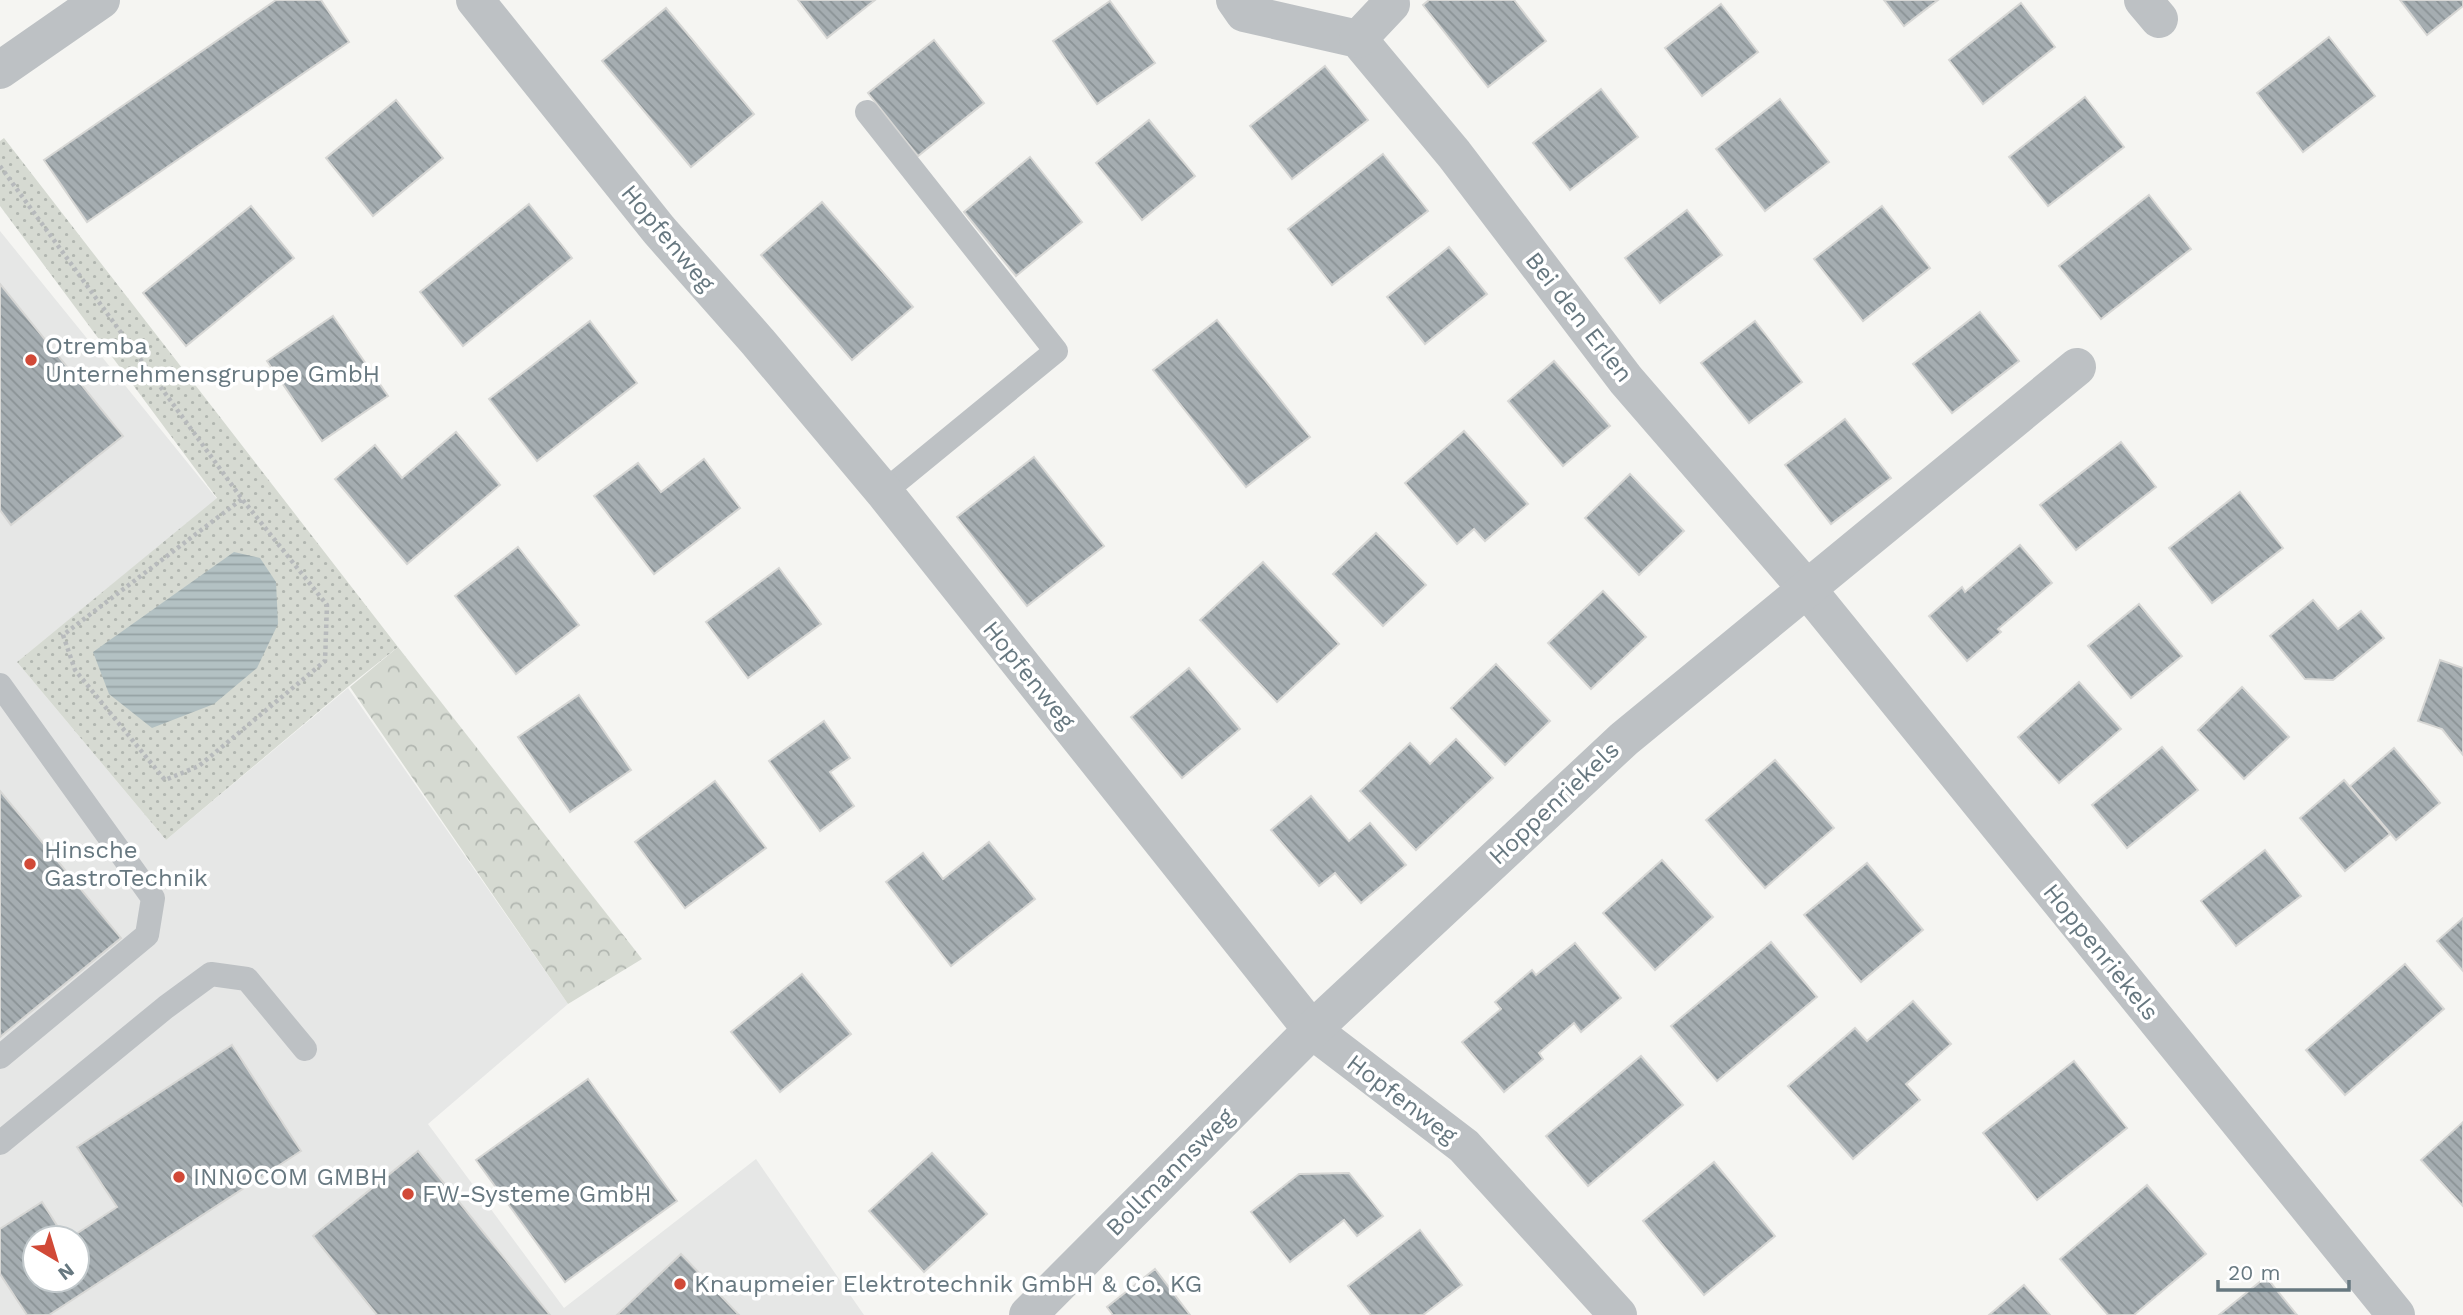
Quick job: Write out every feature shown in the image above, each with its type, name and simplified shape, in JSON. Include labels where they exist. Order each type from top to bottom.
[{"type":"street","points":[[0,70],[101,0]]},
{"type":"street","name":"Hopfenweg","points":[[475,0],[659,230],[758,342],[884,492],[1312,1030],[1464,1146],[1618,1315]]},
{"type":"street","points":[[1235,0],[1244,13],[1358,39],[1391,4],[1389,0]]},
{"type":"street","name":"Bei den Erlen","points":[[1358,39],[1454,154],[1626,380],[1807,589]]},
{"type":"street","name":"Hoppenriekels","points":[[1312,1030],[1624,739],[2077,367]]},
{"type":"street","name":"Hoppenriekels","points":[[1807,589],[2396,1315]]},
{"type":"street","name":"Bollmannsweg","points":[[1028,1315],[1312,1030]]},
{"type":"lane","points":[[867,112],[1056,351],[884,492]]},
{"type":"lane","points":[[0,685],[153,898],[146,935],[0,1057]]},
{"type":"lane","points":[[0,1143],[166,1007],[211,974],[247,979],[305,1049]]},
{"type":"path","points":[[0,166],[242,499],[327,605],[325,661],[199,766],[165,780],[75,670],[63,635],[242,499]]},
{"type":"shaded area","points":[[0,231],[217,499],[17,662],[166,840],[348,688],[568,1004],[428,1124],[564,1308],[756,1159],[864,1315],[0,1315]]},
{"type":"shaded area","points":[[234,552],[260,558],[276,582],[278,624],[257,668],[214,704],[152,728],[109,694],[93,652]]},
{"type":"green space","points":[[4,138],[398,647],[166,840],[17,662],[217,498],[0,206],[0,141]]},
{"type":"green space","points":[[398,647],[642,959],[568,1004],[350,687]]},
{"type":"building","points":[[276,0],[321,0],[349,42],[87,222],[44,160]]},
{"type":"building","points":[[798,0],[875,0],[827,38]]},
{"type":"building","points":[[1429,0],[1514,0],[1546,41],[1488,87],[1423,5]]},
{"type":"building","points":[[1884,0],[1938,0],[1904,26]]},
{"type":"building","points":[[2400,0],[2463,0],[2463,6],[2427,35]]},
{"type":"building","points":[[1110,1],[1155,63],[1097,104],[1053,41]]},
{"type":"building","points":[[2021,3],[2055,47],[1983,104],[1949,60]]},
{"type":"building","points":[[1721,4],[1758,52],[1702,96],[1665,48]]},
{"type":"building","points":[[666,8],[754,114],[691,167],[602,61]]},
{"type":"building","points":[[2329,37],[2375,96],[2303,152],[2257,93]]},
{"type":"building","points":[[934,40],[984,103],[918,156],[868,93]]},
{"type":"building","points":[[1325,66],[1368,120],[1292,179],[1250,126]]},
{"type":"building","points":[[1601,89],[1638,137],[1570,190],[1533,143]]},
{"type":"building","points":[[2085,97],[2124,147],[2048,206],[2009,157]]},
{"type":"building","points":[[1780,99],[1829,162],[1765,211],[1716,149]]},
{"type":"building","points":[[396,100],[443,158],[373,216],[326,158]]},
{"type":"building","points":[[1149,120],[1195,176],[1142,220],[1096,163]]},
{"type":"building","points":[[1383,154],[1428,211],[1332,285],[1288,229]]},
{"type":"building","points":[[1030,157],[1082,222],[1016,276],[964,212]]},
{"type":"building","points":[[2149,195],[2191,249],[2101,319],[2059,266]]},
{"type":"building","points":[[822,202],[913,307],[852,360],[761,255]]},
{"type":"building","points":[[529,204],[572,258],[463,346],[420,292]]},
{"type":"building","points":[[251,206],[294,258],[186,346],[143,293]]},
{"type":"building","points":[[1882,206],[1930,268],[1863,321],[1814,259]]},
{"type":"building","points":[[1687,210],[1722,255],[1660,303],[1625,258]]},
{"type":"building","points":[[1449,247],[1487,294],[1425,344],[1387,297]]},
{"type":"building","name":"Otremba Unternehmensgruppe GmbH","points":[[0,284],[123,436],[11,525],[0,510]]},
{"type":"building","points":[[1980,312],[2019,361],[1952,413],[1913,364]]},
{"type":"building","points":[[333,316],[388,396],[322,441],[267,361]]},
{"type":"building","points":[[1217,320],[1310,437],[1246,487],[1153,370]]},
{"type":"building","points":[[590,321],[637,383],[537,461],[489,399]]},
{"type":"building","points":[[1755,321],[1802,382],[1749,423],[1701,363]]},
{"type":"building","points":[[1554,361],[1610,426],[1563,466],[1508,401]]},
{"type":"building","points":[[1845,419],[1891,478],[1831,524],[1785,465]]},
{"type":"building","points":[[1464,431],[1528,504],[1485,541],[1474,529],[1457,544],[1405,483]]},
{"type":"building","points":[[456,432],[500,485],[407,564],[335,479],[375,445],[402,478]]},
{"type":"building","points":[[2121,442],[2156,487],[2076,550],[2040,505]]},
{"type":"building","points":[[1034,457],[1104,546],[1027,606],[957,517]]},
{"type":"building","points":[[704,459],[740,508],[654,574],[594,496],[638,463],[661,492]]},
{"type":"building","points":[[1630,474],[1684,531],[1639,575],[1585,518]]},
{"type":"building","points":[[2240,492],[2283,548],[2212,603],[2169,548]]},
{"type":"building","points":[[1376,533],[1426,585],[1383,626],[1333,574]]},
{"type":"building","points":[[2020,545],[2052,583],[1998,629],[2001,632],[1967,661],[1929,616],[1962,587],[1965,592]]},
{"type":"building","points":[[518,547],[579,625],[516,674],[455,596]]},
{"type":"building","points":[[1263,562],[1339,644],[1277,702],[1200,620]]},
{"type":"building","points":[[779,568],[821,624],[748,678],[706,622]]},
{"type":"building","points":[[1603,591],[1646,637],[1591,689],[1548,643]]},
{"type":"building","points":[[2313,600],[2338,629],[2361,611],[2384,638],[2333,680],[2305,679],[2270,636]]},
{"type":"building","points":[[2139,604],[2182,656],[2131,698],[2088,646]]},
{"type":"building","points":[[2440,660],[2463,668],[2463,755],[2442,729],[2418,721]]},
{"type":"building","points":[[1496,664],[1550,721],[1505,765],[1451,708]]},
{"type":"building","points":[[1189,668],[1240,729],[1182,778],[1131,717]]},
{"type":"building","points":[[2079,682],[2121,729],[2059,783],[2018,737]]},
{"type":"building","points":[[2242,687],[2289,737],[2244,779],[2198,730]]},
{"type":"building","points":[[579,695],[631,770],[570,812],[518,737]]},
{"type":"building","points":[[824,721],[850,758],[830,772],[854,806],[820,831],[769,761]]},
{"type":"building","points":[[1456,739],[1493,778],[1416,850],[1360,791],[1410,743],[1430,764]]},
{"type":"building","points":[[2162,747],[2198,790],[2127,848],[2092,805]]},
{"type":"building","points":[[2394,748],[2440,803],[2396,840],[2350,786]]},
{"type":"building","points":[[1775,760],[1834,828],[1765,888],[1706,820]]},
{"type":"building","points":[[2344,780],[2390,834],[2345,871],[2300,818]]},
{"type":"building","points":[[715,781],[766,848],[685,908],[635,842]]},
{"type":"building","name":"Hinsche GastroTechnik","points":[[0,791],[121,938],[0,1037]]},
{"type":"building","points":[[1311,796],[1349,841],[1370,823],[1406,865],[1361,903],[1335,873],[1319,886],[1271,830]]},
{"type":"building","points":[[989,842],[1035,899],[951,966],[886,882],[923,853],[943,879]]},
{"type":"building","points":[[2265,850],[2301,896],[2236,946],[2201,901]]},
{"type":"building","points":[[1662,860],[1713,917],[1655,970],[1603,913]]},
{"type":"building","points":[[1867,863],[1923,930],[1861,982],[1804,915]]},
{"type":"building","points":[[2463,918],[2463,971],[2437,941]]},
{"type":"building","points":[[1771,942],[1817,997],[1717,1081],[1671,1026]]},
{"type":"building","points":[[1575,943],[1621,998],[1581,1032],[1574,1023],[1539,1053],[1543,1059],[1504,1092],[1462,1042],[1501,1009],[1495,1002],[1532,970],[1536,975]]},
{"type":"building","points":[[2405,964],[2444,1009],[2345,1095],[2306,1050]]},
{"type":"building","points":[[802,974],[851,1034],[780,1092],[731,1032]]},
{"type":"building","points":[[1913,1001],[1951,1044],[1906,1084],[1920,1100],[1853,1159],[1788,1086],[1855,1028],[1867,1041]]},
{"type":"building","name":"INNOCOM GMBH","points":[[232,1045],[301,1151],[91,1288],[91,1224],[117,1207],[77,1147]]},
{"type":"building","points":[[1641,1056],[1683,1105],[1588,1186],[1546,1136]]},
{"type":"building","points":[[2074,1061],[2127,1128],[2037,1200],[1983,1133]]},
{"type":"building","points":[[588,1079],[677,1201],[565,1282],[476,1160]]},
{"type":"building","points":[[2463,1122],[2463,1206],[2421,1160]]},
{"type":"building","name":"FW-Systeme GmbH","points":[[418,1151],[550,1315],[377,1315],[313,1236]]},
{"type":"building","points":[[932,1153],[987,1214],[924,1272],[869,1211]]},
{"type":"building","points":[[1714,1162],[1775,1236],[1704,1295],[1643,1221]]},
{"type":"building","points":[[1349,1173],[1383,1216],[1357,1236],[1344,1220],[1290,1262],[1251,1212],[1299,1174]]},
{"type":"building","points":[[2147,1185],[2206,1254],[2134,1315],[2108,1315],[2060,1259]]},
{"type":"building","name":"INNOCOM GMBH","points":[[42,1202],[56,1224],[21,1224],[21,1294],[81,1294],[49,1315],[27,1315],[0,1274],[0,1229]]},
{"type":"building","points":[[1420,1230],[1462,1285],[1423,1315],[1371,1315],[1348,1286]]},
{"type":"building","name":"Knaupmeier Elektrotechnik GmbH & Co. KG","points":[[681,1254],[739,1315],[617,1315]]},
{"type":"building","points":[[1155,1269],[1190,1315],[1113,1315],[1107,1307]]},
{"type":"building","points":[[2266,1277],[2297,1315],[2219,1315]]},
{"type":"building","points":[[2024,1285],[2050,1315],[1989,1315]]},
{"type":"place","name":"Otremba Unternehmensgruppe GmbH","points":[[31,360]]},
{"type":"place","name":"Hinsche GastroTechnik","points":[[30,864]]},
{"type":"place","name":"INNOCOM GMBH","points":[[179,1177]]},
{"type":"place","name":"FW-Systeme GmbH","points":[[408,1194]]},
{"type":"place","name":"Knaupmeier Elektrotechnik GmbH & Co. KG","points":[[680,1284]]}]
